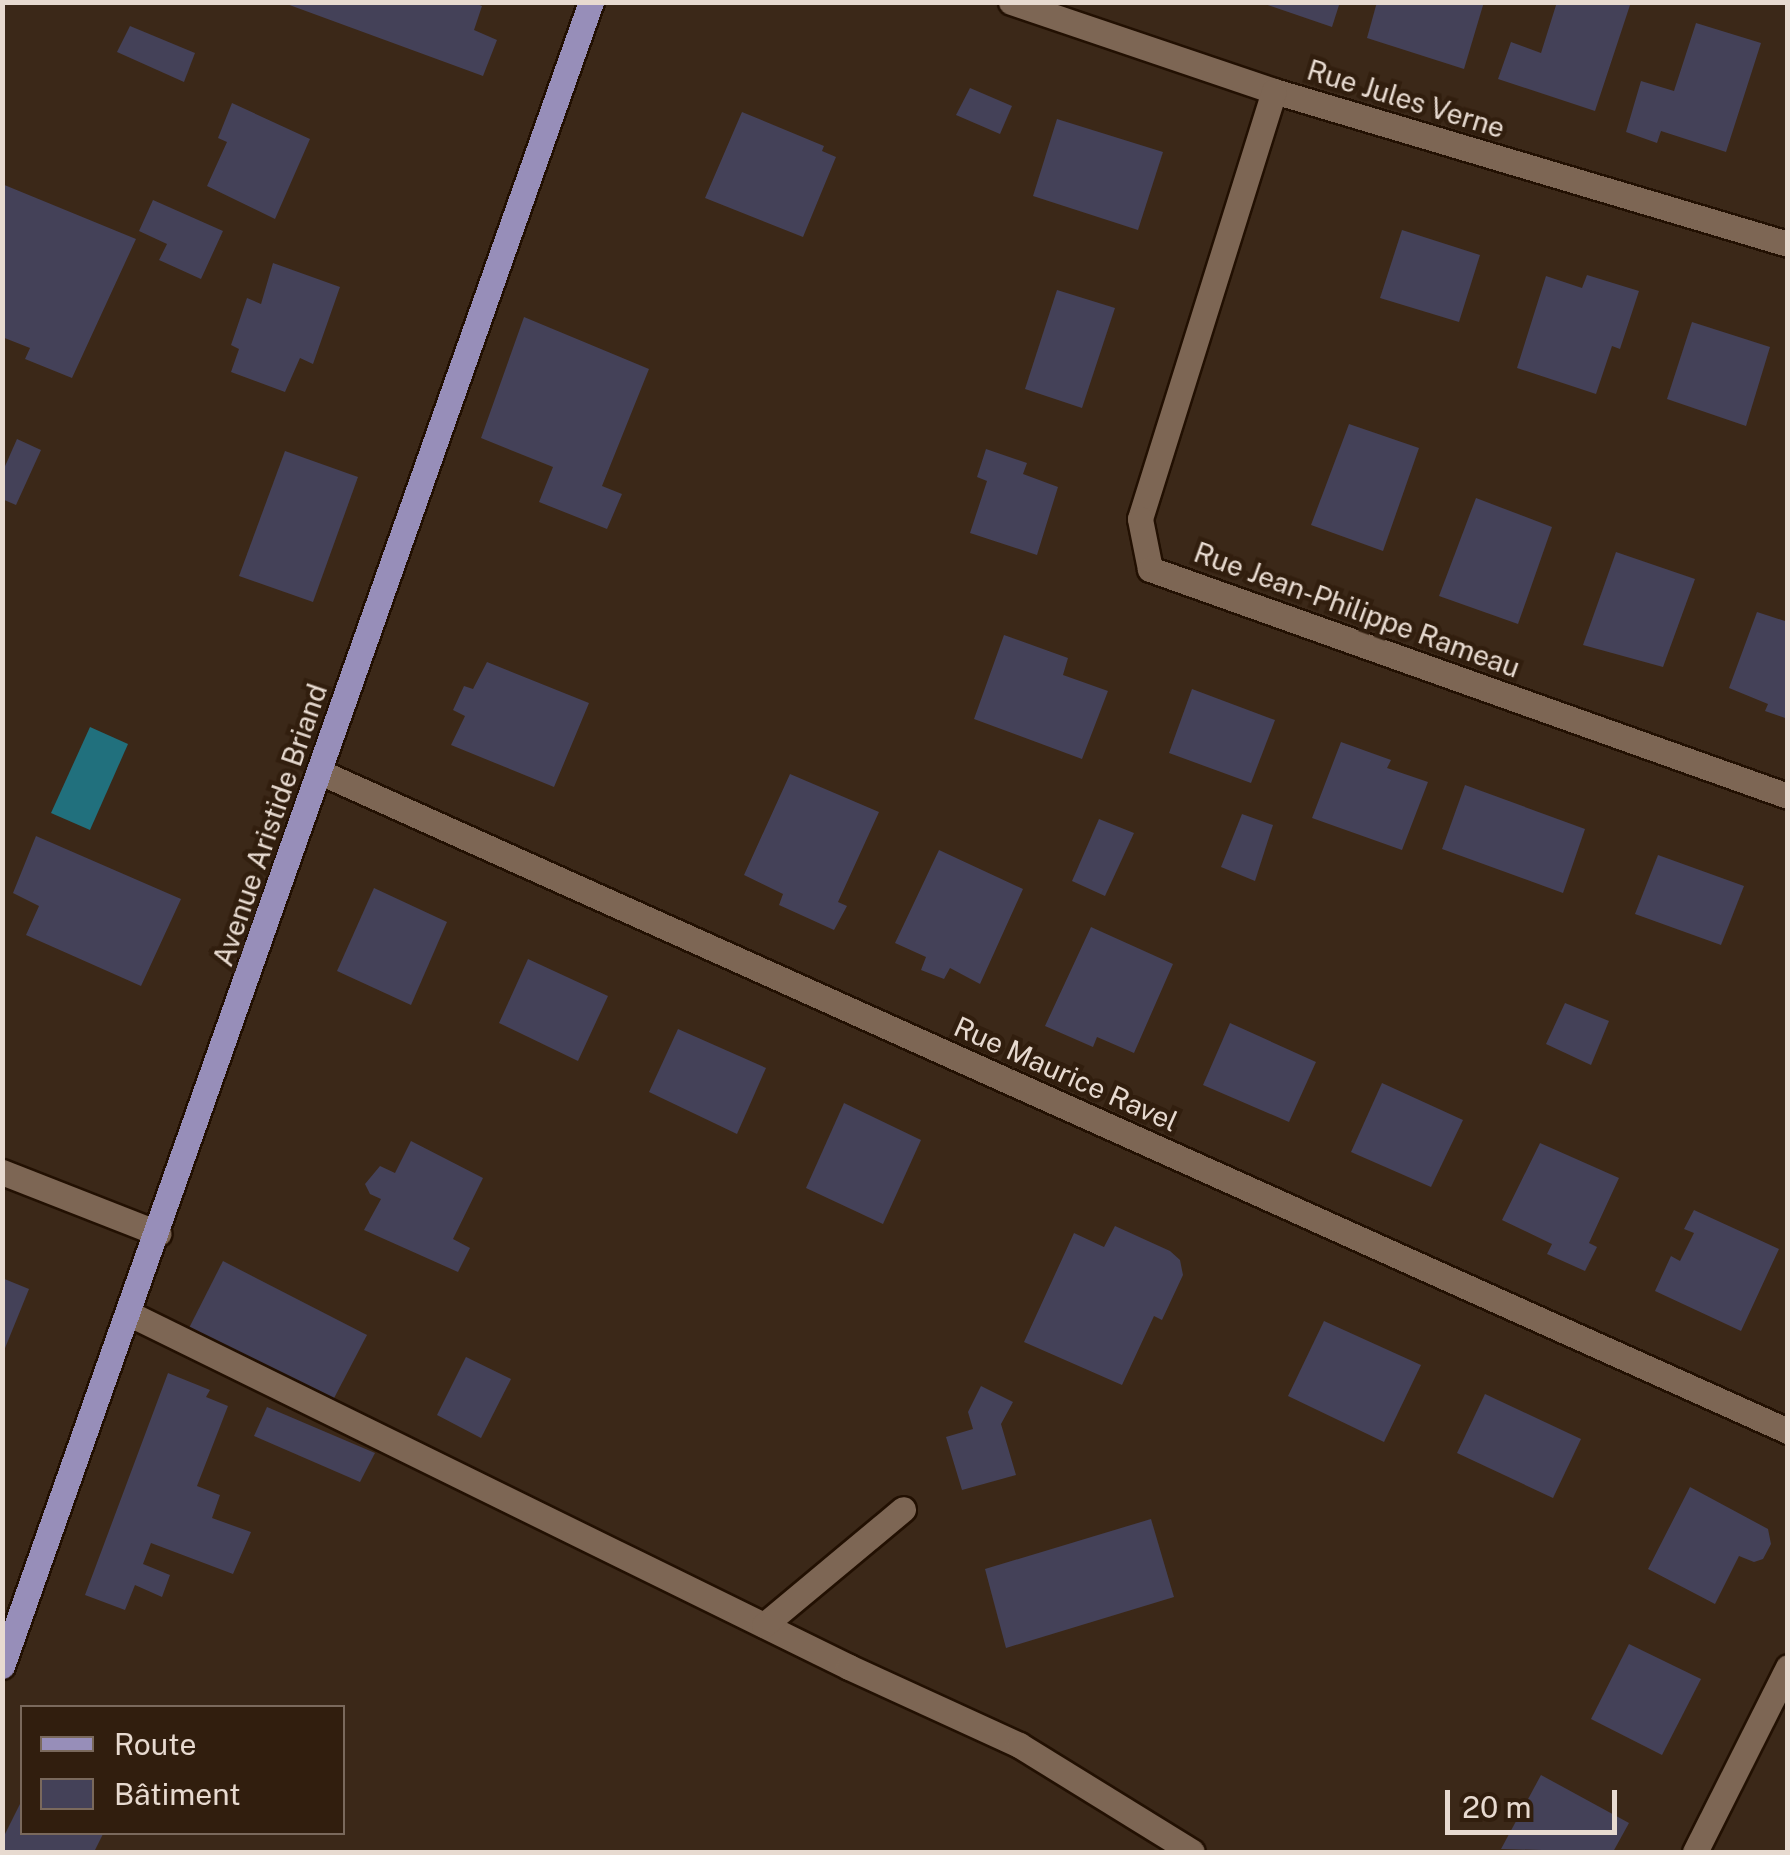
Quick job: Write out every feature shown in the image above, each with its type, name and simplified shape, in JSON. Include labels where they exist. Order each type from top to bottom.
[{"type":"main road","name":"Avenue Aristide Briand","points":[[2,1666],[130,1314],[590,2]]},
{"type":"street","name":"Rue Jules Verne","points":[[1011,2],[1274,91],[1785,234]]},
{"type":"street","name":"Rue Jean-Philippe Rameau","points":[[1274,91],[1140,519],[1150,569],[1788,796]]},
{"type":"street","name":"Rue Maurice Ravel","points":[[320,772],[1788,1431]]},
{"type":"street","points":[[2,1172],[158,1233]]},
{"type":"street","points":[[130,1314],[1018,1745],[1192,1852]]},
{"type":"street","points":[[764,1625],[903,1510]]},
{"type":"street","points":[[1695,1852],[1788,1667]]},
{"type":"water","points":[[90,727],[128,744],[90,830],[51,813]]},
{"type":"building","points":[[472,2],[482,6],[474,30],[497,40],[483,76],[284,3]]},
{"type":"building","points":[[1259,2],[1340,2],[1332,27]]},
{"type":"building","points":[[1377,2],[1484,2],[1464,69],[1367,38]]},
{"type":"building","points":[[1557,2],[1631,2],[1595,111],[1498,79],[1511,42],[1541,53]]},
{"type":"building","points":[[1696,23],[1761,43],[1726,152],[1661,131],[1657,143],[1626,132],[1641,81],[1674,91]]},
{"type":"building","points":[[130,26],[195,53],[184,82],[117,52]]},
{"type":"building","points":[[970,88],[1012,106],[1000,134],[956,115]]},
{"type":"building","points":[[232,103],[310,139],[275,219],[207,186],[227,142],[218,138]]},
{"type":"building","points":[[742,112],[824,146],[822,151],[836,157],[803,237],[705,198]]},
{"type":"building","points":[[1057,119],[1163,152],[1138,230],[1033,196]]},
{"type":"building","points":[[2,184],[136,239],[72,378],[25,359],[30,348],[2,337]]},
{"type":"building","points":[[153,200],[223,231],[201,279],[159,260],[167,244],[139,231]]},
{"type":"building","points":[[1402,230],[1480,255],[1459,322],[1380,298]]},
{"type":"building","points":[[273,263],[340,287],[313,364],[300,358],[285,392],[231,372],[239,349],[231,345],[247,298],[261,304]]},
{"type":"building","points":[[1587,275],[1639,291],[1620,349],[1612,346],[1596,394],[1517,368],[1546,276],[1582,288]]},
{"type":"building","points":[[1057,290],[1115,308],[1082,408],[1025,389]]},
{"type":"building","points":[[524,317],[649,369],[602,486],[622,494],[607,529],[539,502],[553,467],[481,438]]},
{"type":"building","points":[[1692,322],[1770,347],[1746,426],[1667,399]]},
{"type":"building","points":[[1349,424],[1419,448],[1383,551],[1311,525]]},
{"type":"building","points":[[17,439],[41,450],[16,505],[2,499],[2,473]]},
{"type":"building","points":[[986,449],[1027,463],[1023,474],[1058,487],[1037,555],[970,533],[987,481],[977,477]]},
{"type":"building","points":[[285,451],[358,477],[313,602],[239,576]]},
{"type":"building","points":[[1476,498],[1552,527],[1518,624],[1439,596]]},
{"type":"building","points":[[1616,552],[1695,579],[1663,667],[1583,645]]},
{"type":"building","points":[[1757,612],[1788,622],[1788,719],[1765,711],[1768,704],[1729,688]]},
{"type":"building","points":[[1004,635],[1068,658],[1063,675],[1108,691],[1082,759],[974,719]]},
{"type":"building","points":[[487,662],[589,703],[554,787],[451,745],[465,716],[453,710],[464,686],[473,689]]},
{"type":"building","points":[[1192,689],[1275,720],[1251,783],[1169,753]]},
{"type":"building","points":[[1341,742],[1391,760],[1387,768],[1428,782],[1402,850],[1312,818]]},
{"type":"building","points":[[790,774],[879,812],[838,902],[847,906],[834,930],[779,905],[783,894],[744,875]]},
{"type":"building","points":[[1465,785],[1585,829],[1563,893],[1442,849]]},
{"type":"building","points":[[1242,814],[1273,825],[1255,881],[1221,867]]},
{"type":"building","points":[[1099,819],[1134,833],[1105,896],[1072,881]]},
{"type":"building","points":[[36,836],[181,899],[141,986],[26,935],[39,906],[13,893]]},
{"type":"building","points":[[939,850],[1023,889],[980,984],[950,968],[944,979],[921,970],[926,957],[895,943]]},
{"type":"building","points":[[1658,855],[1744,886],[1721,945],[1635,914]]},
{"type":"building","points":[[374,888],[447,922],[411,1005],[337,971]]},
{"type":"building","points":[[1091,927],[1173,964],[1134,1053],[1097,1037],[1093,1047],[1045,1026]]},
{"type":"building","points":[[528,959],[608,996],[578,1061],[499,1023]]},
{"type":"building","points":[[1565,1003],[1609,1021],[1591,1065],[1546,1044]]},
{"type":"building","points":[[1230,1023],[1316,1062],[1289,1122],[1203,1085]]},
{"type":"building","points":[[678,1029],[766,1068],[737,1134],[649,1092]]},
{"type":"building","points":[[1382,1083],[1463,1120],[1431,1187],[1351,1152]]},
{"type":"building","points":[[844,1103],[921,1140],[883,1224],[806,1188]]},
{"type":"building","points":[[411,1141],[483,1178],[453,1239],[470,1248],[458,1272],[364,1230],[381,1199],[370,1194],[365,1184],[380,1166],[395,1173]]},
{"type":"building","points":[[1540,1143],[1619,1178],[1589,1243],[1597,1247],[1585,1271],[1547,1254],[1552,1244],[1502,1220]]},
{"type":"building","points":[[1694,1210],[1779,1249],[1741,1331],[1655,1291],[1671,1256],[1680,1261],[1694,1233],[1684,1229]]},
{"type":"building","points":[[1115,1226],[1170,1251],[1180,1260],[1183,1275],[1162,1320],[1154,1316],[1122,1385],[1024,1342],[1074,1233],[1104,1247]]},
{"type":"building","points":[[223,1261],[367,1335],[332,1402],[188,1330]]},
{"type":"building","points":[[2,1278],[29,1289],[3,1353],[2,1353]]},
{"type":"building","points":[[1324,1321],[1421,1365],[1384,1442],[1288,1396]]},
{"type":"building","points":[[466,1357],[511,1379],[481,1438],[437,1415]]},
{"type":"building","points":[[168,1373],[210,1390],[206,1397],[228,1406],[197,1486],[220,1495],[212,1518],[251,1532],[233,1574],[151,1543],[143,1564],[170,1575],[162,1597],[135,1585],[125,1610],[85,1595]]},
{"type":"building","points":[[981,1386],[1013,1402],[1001,1424],[1016,1475],[962,1490],[946,1437],[973,1429],[968,1412]]},
{"type":"building","points":[[1485,1394],[1581,1439],[1553,1498],[1457,1453]]},
{"type":"building","points":[[267,1407],[375,1453],[360,1482],[254,1436]]},
{"type":"building","points":[[1690,1487],[1768,1529],[1771,1544],[1763,1559],[1754,1562],[1739,1556],[1715,1604],[1648,1569]]},
{"type":"building","points":[[1151,1519],[1174,1597],[1006,1648],[985,1569]]},
{"type":"building","points":[[1629,1644],[1701,1679],[1662,1755],[1591,1719]]},
{"type":"building","points":[[1541,1775],[1629,1823],[1613,1852],[1501,1849]]},
{"type":"building","points":[[20,1804],[20,1835],[102,1835],[94,1852],[2,1852],[2,1840]]}]
